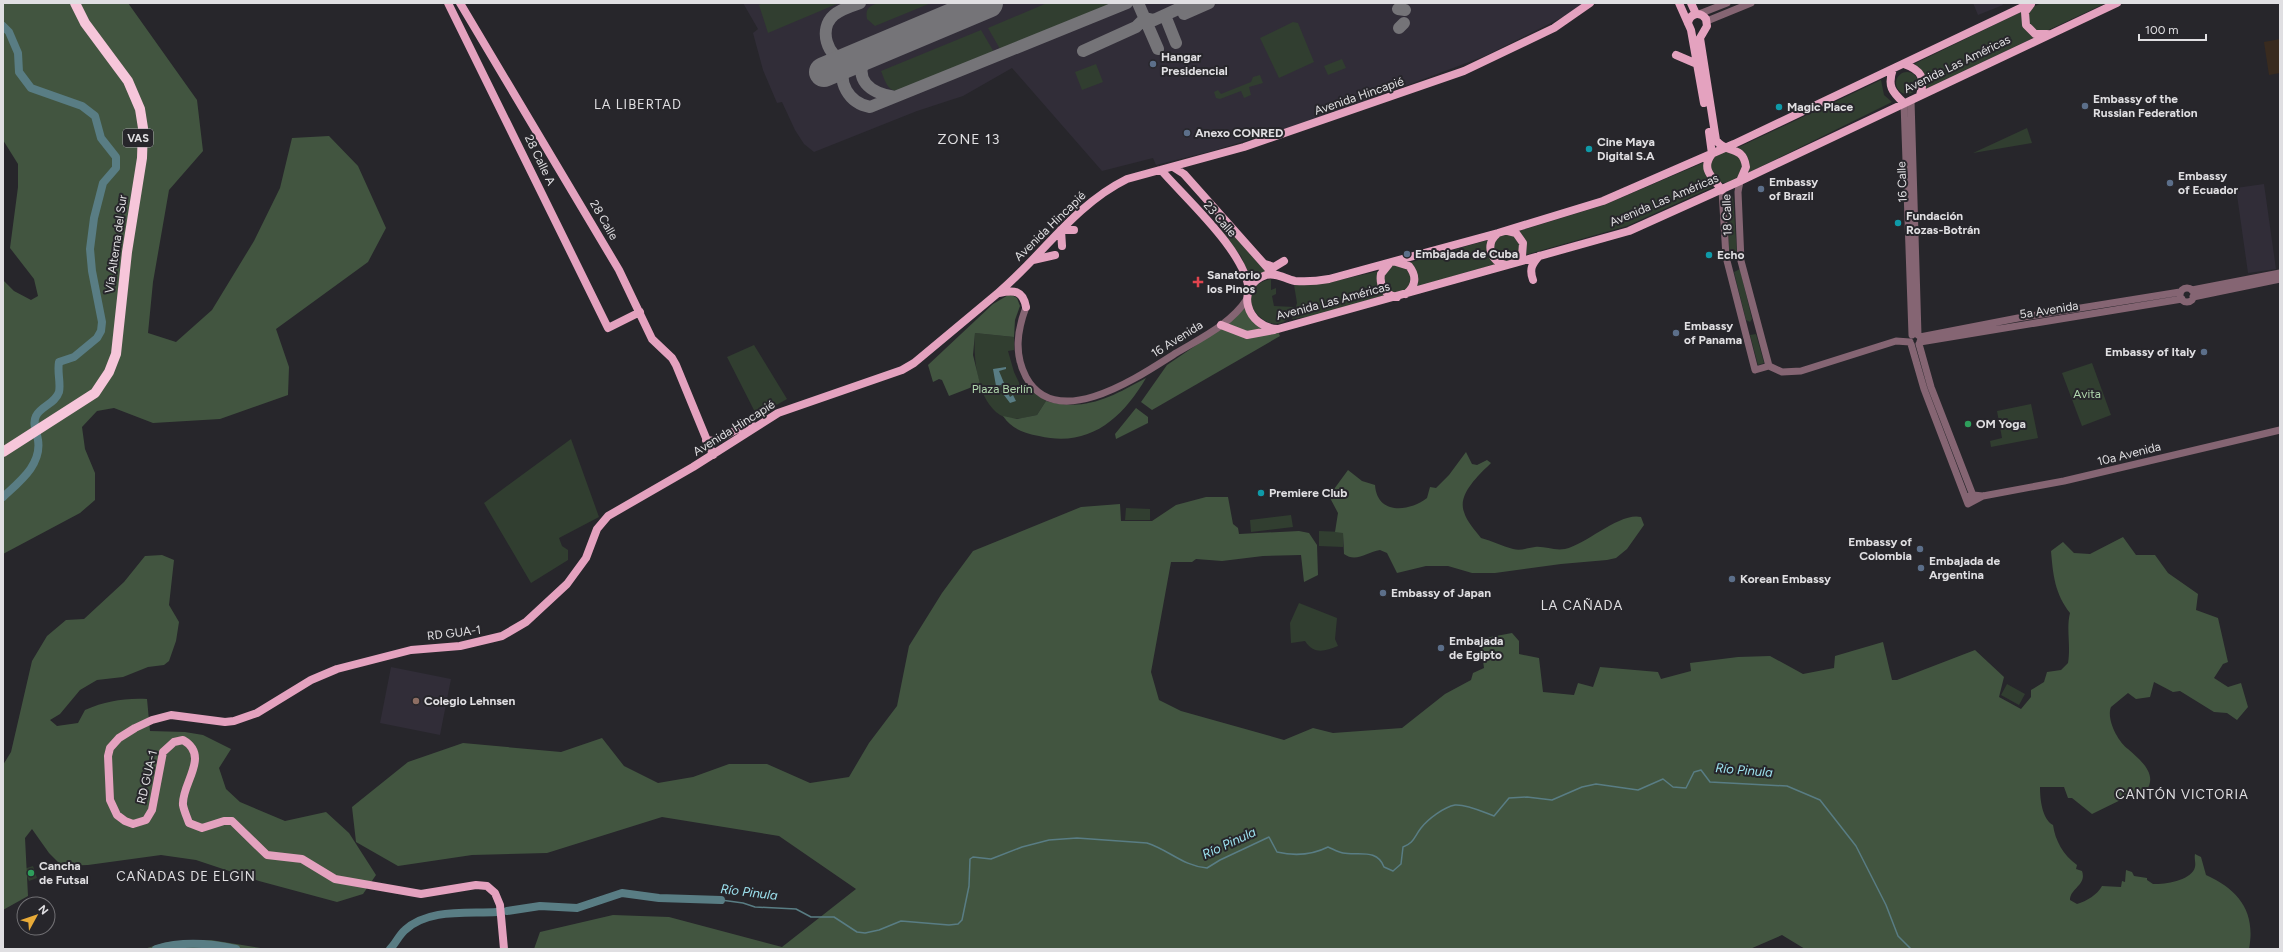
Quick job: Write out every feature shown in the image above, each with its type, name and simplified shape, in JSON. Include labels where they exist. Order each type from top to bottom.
[{"type":"highway","name":"Vía Alterna del Sur","points":[[69,3],[80,26],[118,73],[131,98],[137,119],[137,157],[121,252],[120,292]]},
{"type":"highway","name":"Vía Alterna del Sur","points":[[3,452],[27,434],[85,397],[107,363],[115,330],[142,158],[142,121],[136,96],[128,81],[84,22],[75,3]]},
{"type":"highway","name":"Vía Alterna del Sur","points":[[3,446],[27,434]]},
{"type":"main road","name":"28 Calle A","points":[[448,3],[608,328],[640,312]]},
{"type":"main road","name":"28 Calle","points":[[460,3],[562,171],[619,270],[655,343],[672,358],[676,365],[713,455]]},
{"type":"main road","name":"Avenida Hincapié","points":[[627,504],[713,455],[762,422],[794,407],[908,367],[998,293],[1092,201],[1110,188],[1127,179],[1244,147],[1464,70],[1554,28],[1590,3]]},
{"type":"main road","name":"18 Calle","points":[[1679,3],[1689,26],[1697,64],[1712,154],[1708,160],[1708,172],[1712,180],[1722,190]]},
{"type":"main road","points":[[1691,3],[1698,14],[1707,21],[1704,30],[1697,33],[1689,26],[1690,17],[1698,14]]},
{"type":"main road","points":[[2032,3],[2025,12],[2028,29],[2035,34],[2051,33]]},
{"type":"main road","name":"Avenida Las Américas","points":[[1273,274],[1295,281],[1312,282],[1329,279],[1498,233],[1602,201],[1726,148],[2032,3]]},
{"type":"main road","name":"Avenida Las Américas","points":[[1248,295],[1249,312],[1258,324],[1271,329],[1278,329],[1401,296],[1629,230],[1722,190],[2117,3]]},
{"type":"main road","name":"18 Calle","points":[[1704,30],[1700,38],[1716,140],[1726,148],[1737,151],[1744,160],[1745,171],[1740,181]]},
{"type":"main road","points":[[1676,55],[1697,64]]},
{"type":"main road","points":[[1904,64],[1913,67],[1921,74],[1923,83],[1920,95]]},
{"type":"main road","points":[[1893,69],[1890,77],[1890,88],[1907,102]]},
{"type":"main road","points":[[1184,174],[1188,162]]},
{"type":"main road","name":"23 Calle","points":[[1173,167],[1184,174],[1273,274]]},
{"type":"main road","name":"23 Calle","points":[[1161,170],[1238,258],[1248,276],[1248,295]]},
{"type":"main road","points":[[1215,231],[1226,221]]},
{"type":"main road","points":[[1062,246],[1061,230],[1074,230]]},
{"type":"main road","points":[[1506,230],[1516,233],[1523,243],[1524,252],[1516,262]]},
{"type":"main road","points":[[1498,233],[1491,240],[1490,250],[1494,259],[1507,265]]},
{"type":"main road","points":[[1032,261],[1055,255]]},
{"type":"main road","points":[[1533,280],[1531,274],[1532,265],[1539,256]]},
{"type":"main road","points":[[1263,263],[1274,267],[1284,261]]},
{"type":"main road","points":[[1394,262],[1408,266],[1414,275],[1413,286],[1401,296],[1387,293],[1381,284],[1381,274],[1387,265],[1394,262]]},
{"type":"main road","points":[[1248,295],[1260,278],[1273,274]]},
{"type":"main road","points":[[998,293],[1010,291],[1019,293],[1023,296],[1026,307]]},
{"type":"main road","points":[[1221,324],[1249,336],[1278,329]]},
{"type":"main road","points":[[706,440],[714,441],[738,429],[762,422]]},
{"type":"main road","name":"RD GUA-1","points":[[504,949],[500,905],[495,893],[487,886],[476,885],[421,894],[335,880],[302,859],[267,855],[232,821],[224,821],[202,828],[190,823],[183,805],[196,760],[190,746],[183,740],[174,742],[163,752],[152,810],[146,820],[134,824],[125,821],[118,815],[110,800],[108,756],[110,748],[119,738],[135,728],[162,717],[183,715],[225,722],[234,721],[256,712],[310,680],[337,669],[411,650],[460,646],[502,636],[526,622],[567,584],[586,558],[602,522],[627,504]]},
{"type":"street","points":[[1698,14],[1727,3]]},
{"type":"street","points":[[1707,21],[1751,3]]},
{"type":"street","name":"16 Calle","points":[[1907,102],[1915,340],[1924,389],[1971,499]]},
{"type":"street","name":"18 Calle","points":[[1722,190],[1726,257],[1755,370],[1769,366],[1741,260],[1738,192],[1740,181]]},
{"type":"street","points":[[2280,273],[2193,294],[2188,302],[2181,296],[2185,288],[2193,294],[2280,279]]},
{"type":"street","name":"16 Avenida","points":[[1026,307],[1019,328],[1018,351],[1022,367],[1033,387],[1051,398],[1070,401],[1097,397],[1158,364],[1221,324],[1242,306],[1248,295]]},
{"type":"street","name":"5a Avenida","points":[[1769,366],[1782,372],[1801,371],[1900,341],[1915,340],[2181,296]]},
{"type":"street","name":"16 Calle","points":[[1915,340],[1931,387],[1970,484],[1971,499]]},
{"type":"street","name":"10a Avenida","points":[[1971,499],[2064,481],[2280,430]]},
{"type":"street","points":[[1970,484],[1978,492],[1992,495]]},
{"type":"shaded area","points":[[743,3],[1584,3],[1571,13],[1485,56],[1336,112],[1330,111],[1325,116],[1216,150],[1156,165],[1153,158],[1102,171],[1012,68],[963,96],[917,111],[814,152],[804,144],[795,130],[782,102],[777,103],[763,70],[753,33],[758,29]]},
{"type":"shaded area","points":[[1973,3],[2002,3],[2003,5],[1978,15]]},
{"type":"shaded area","points":[[2280,39],[2280,73],[2269,75],[2264,42]]},
{"type":"shaded area","points":[[2264,184],[2276,269],[2248,273],[2236,188]]},
{"type":"shaded area","name":"Colegio Lehnsen","points":[[391,667],[451,679],[440,735],[380,723]]},
{"type":"green space","points":[[3,3],[128,3],[197,100],[203,151],[169,190],[153,282],[148,333],[176,342],[212,310],[254,241],[280,188],[292,138],[329,136],[358,166],[386,228],[368,262],[276,329],[289,367],[288,395],[220,419],[153,423],[114,408],[97,411],[82,427],[85,449],[95,473],[95,500],[80,513],[3,554],[3,280],[14,291],[31,300],[38,296],[34,279],[10,248],[18,187],[18,164],[3,140]]},
{"type":"green space","points":[[762,3],[839,3],[768,33],[759,5]]},
{"type":"green space","points":[[878,3],[931,3],[875,26],[867,19],[867,10],[872,5]]},
{"type":"green space","points":[[1047,3],[1113,3],[1000,49],[988,28]]},
{"type":"green space","points":[[2042,3],[2106,3],[2042,33],[2029,28],[2028,9]]},
{"type":"green space","points":[[2023,11],[2023,19],[2037,36],[1925,90],[1920,69],[1914,64]]},
{"type":"green space","points":[[1293,22],[1298,23],[1314,62],[1279,78],[1260,38]]},
{"type":"green space","points":[[981,30],[994,52],[898,91],[894,91],[887,84],[881,71]]},
{"type":"green space","points":[[1342,59],[1346,68],[1328,75],[1324,66]]},
{"type":"green space","points":[[1096,64],[1103,82],[1082,90],[1075,72]]},
{"type":"green space","points":[[1903,72],[1911,72],[1918,79],[1918,87],[1911,94],[1903,94],[1896,87],[1896,79]]},
{"type":"green space","points":[[1260,75],[1263,83],[1249,87],[1251,95],[1244,98],[1241,91],[1220,99],[1216,98],[1214,92],[1218,90],[1221,94],[1251,82],[1253,77]]},
{"type":"green space","points":[[1881,80],[1884,95],[1892,102],[1748,173],[1749,167],[1737,148]]},
{"type":"green space","points":[[2027,128],[2032,143],[1973,153]]},
{"type":"green space","points":[[1726,151],[1737,156],[1742,167],[1737,178],[1726,183],[1715,178],[1710,167],[1715,156]]},
{"type":"green space","points":[[1705,162],[1707,178],[1715,186],[1627,226],[1525,255],[1526,242],[1519,231],[1604,205]]},
{"type":"green space","points":[[1726,193],[1730,193],[1733,197],[1737,253],[1734,256],[1729,252]]},
{"type":"green space","points":[[1226,225],[1267,272],[1251,282],[1241,256],[1219,231]]},
{"type":"green space","points":[[1510,233],[1520,240],[1520,255],[1508,263],[1494,256],[1494,246],[1497,238]]},
{"type":"green space","points":[[1488,240],[1496,264],[1416,287],[1408,263]]},
{"type":"green space","points":[[1397,265],[1407,269],[1411,279],[1407,289],[1397,293],[1387,289],[1383,279],[1387,269]]},
{"type":"green space","points":[[1740,269],[1752,319],[1750,322],[1746,320],[1734,272]]},
{"type":"green space","points":[[1379,271],[1385,295],[1314,316],[1292,319],[1297,303],[1294,285],[1331,282]]},
{"type":"green space","points":[[1271,279],[1271,290],[1276,288],[1276,294],[1272,296],[1274,306],[1294,307],[1287,319],[1277,324],[1267,322],[1258,315],[1252,305],[1251,295],[1256,286]]},
{"type":"green space","points":[[1010,294],[1017,298],[1020,306],[1015,320],[1014,337],[975,333],[973,355],[980,384],[949,396],[942,380],[939,379],[933,382],[928,365],[993,304]]},
{"type":"green space","points":[[1245,308],[1251,320],[1263,330],[1252,334],[1226,325]]},
{"type":"green space","points":[[1223,327],[1246,337],[1278,332],[1280,336],[1152,410],[1141,402],[1167,365]]},
{"type":"green space","name":"Plaza Berlín","points":[[975,333],[1014,337],[1014,350],[1008,351],[1014,372],[1024,393],[1030,389],[1046,401],[1037,415],[1012,419],[1004,417],[995,411],[988,402],[982,391],[976,367]]},
{"type":"green space","points":[[1756,334],[1764,363],[1758,365],[1750,335]]},
{"type":"green space","points":[[754,345],[787,399],[757,416],[727,357]]},
{"type":"green space","name":"Avita","points":[[2092,363],[2111,415],[2082,426],[2062,373]]},
{"type":"green space","points":[[1146,378],[1137,393],[1115,418],[1088,434],[1073,438],[1057,439],[1018,430],[1003,416],[1017,419],[1037,415],[1046,401],[1074,405],[1098,401],[1110,397]]},
{"type":"green space","points":[[2031,404],[2038,438],[1991,447],[1990,441],[2002,438],[1997,411]]},
{"type":"green space","points":[[1136,408],[1148,417],[1148,423],[1116,439],[1115,434]]},
{"type":"green space","points":[[571,439],[599,517],[559,538],[562,546],[568,550],[568,560],[531,583],[484,503]]},
{"type":"green space","points":[[1466,452],[1472,464],[1477,465],[1487,460],[1491,463],[1467,491],[1463,505],[1467,519],[1481,538],[1516,550],[1535,547],[1565,549],[1574,546],[1623,519],[1641,517],[1644,525],[1627,549],[1616,558],[1495,573],[1472,573],[1448,566],[1426,566],[1397,573],[1387,553],[1380,550],[1357,557],[1344,554],[1343,533],[1335,532],[1338,513],[1329,496],[1348,470],[1362,481],[1375,485],[1377,495],[1381,502],[1395,508],[1403,508],[1420,503],[1427,498],[1430,487],[1436,488],[1449,475]]},
{"type":"green space","points":[[1206,497],[1228,497],[1233,524],[1238,528],[1239,534],[1299,531],[1309,533],[1317,545],[1318,575],[1304,582],[1301,555],[1263,556],[1222,561],[1196,559],[1192,562],[1171,562],[1151,672],[1159,700],[1181,711],[1284,740],[1313,728],[1333,733],[1402,728],[1445,694],[1471,680],[1473,673],[1484,668],[1480,639],[1512,633],[1519,641],[1519,654],[1539,658],[1543,692],[1574,695],[1578,683],[1593,687],[1600,667],[1658,672],[1661,679],[1691,671],[1690,663],[1738,657],[1770,656],[1803,674],[1834,668],[1835,656],[1883,642],[1892,680],[1897,680],[1975,650],[2004,677],[1999,697],[2021,709],[2031,697],[2031,690],[2044,682],[2047,672],[2061,670],[2068,663],[2068,625],[2070,613],[2058,591],[2051,551],[2063,542],[2074,553],[2090,554],[2123,537],[2136,555],[2155,555],[2168,573],[2198,594],[2196,610],[2218,618],[2228,662],[2223,664],[2214,678],[2228,687],[2241,683],[2248,707],[2237,720],[2227,713],[2214,712],[2180,691],[2173,692],[2154,682],[2150,697],[2136,699],[2128,693],[2111,707],[2110,718],[2114,730],[2124,746],[2146,767],[2150,779],[2149,785],[2146,791],[2139,791],[2092,814],[2072,798],[2068,798],[2064,787],[2040,787],[2041,803],[2044,814],[2053,825],[2060,847],[2077,865],[2076,869],[2082,871],[2082,880],[2073,892],[2070,900],[2077,904],[2084,901],[2095,895],[2102,886],[2121,887],[2122,881],[2125,882],[2126,870],[2132,872],[2134,876],[2147,878],[2147,880],[2153,884],[2164,884],[2177,881],[2193,872],[2195,867],[2195,854],[2201,857],[2206,875],[2228,888],[2236,895],[2242,904],[2247,913],[2250,924],[2251,936],[2249,949],[1805,949],[1782,935],[1750,949],[534,949],[540,932],[613,915],[669,917],[782,947],[856,889],[779,836],[662,817],[547,853],[472,855],[398,866],[356,842],[352,807],[408,762],[463,743],[561,752],[602,738],[624,766],[658,783],[693,777],[729,764],[767,764],[810,783],[849,777],[869,743],[897,706],[909,646],[942,593],[973,551],[1081,507],[1120,504],[1121,521],[1152,521],[1176,505]]},
{"type":"green space","points":[[1126,508],[1150,509],[1150,520],[1125,520]]},
{"type":"green space","points":[[1291,515],[1293,527],[1251,532],[1250,520]]},
{"type":"green space","points":[[1319,531],[1343,532],[1343,547],[1319,546]]},
{"type":"green space","points":[[162,555],[174,560],[169,605],[179,622],[176,641],[169,661],[164,665],[148,667],[123,677],[97,680],[80,690],[60,714],[50,720],[57,726],[78,723],[85,710],[93,707],[108,702],[131,699],[147,699],[150,731],[185,732],[203,735],[231,749],[219,768],[226,789],[240,802],[285,821],[326,812],[349,833],[376,875],[363,894],[337,902],[259,881],[196,860],[161,855],[88,865],[62,866],[49,853],[32,829],[25,838],[28,896],[16,896],[16,903],[3,910],[3,765],[11,752],[32,661],[47,636],[66,620],[84,619],[124,582],[145,556]]},
{"type":"green space","points":[[1299,603],[1337,618],[1335,639],[1338,646],[1320,651],[1312,648],[1305,641],[1291,643],[1290,623]]},
{"type":"green space","points":[[2007,684],[2025,694],[2019,705],[2001,695]]},
{"type":"green space","name":"Cancha de Futsal","points":[[33,866],[37,878],[29,881],[24,869]]},
{"type":"green space","points":[[211,940],[267,949],[144,949],[167,942]]},
{"type":"water","points":[[1006,367],[1006,369],[999,371],[1010,397],[1013,395],[1016,401],[1010,403],[1001,391],[1003,390],[1001,385],[996,386],[993,369]]},
{"type":"waterway","points":[[3,26],[9,32],[18,53],[19,72],[31,88],[82,106],[95,116],[101,138],[116,157],[116,168],[103,183],[94,218],[90,249],[92,271],[102,322],[101,331],[97,338],[74,357],[59,362],[59,392],[57,396],[38,413],[35,419],[38,449],[33,465],[22,479],[3,497]]},
{"type":"waterway","name":"Río Pinula","points":[[721,900],[743,903],[755,907],[796,909],[811,917],[834,917],[857,932],[865,933],[879,930],[901,921],[949,925],[958,924],[962,920],[969,886],[970,859],[973,857],[991,859],[1022,847],[1049,840],[1077,838],[1147,843],[1183,861],[1198,867],[1207,868],[1220,860],[1269,837],[1277,852],[1303,854],[1316,852],[1328,847],[1343,853],[1372,855],[1377,857],[1384,867],[1393,871],[1401,864],[1403,847],[1412,842],[1421,828],[1436,814],[1451,806],[1465,806],[1494,816],[1509,798],[1527,797],[1552,800],[1582,787],[1596,784],[1638,790],[1663,779],[1673,787],[1686,788],[1694,772],[1701,770],[1710,782],[1787,786],[1820,800],[1856,846],[1886,905],[1898,936],[1911,949]]},
{"type":"waterway","name":"Río Pinula","points":[[507,911],[540,906],[577,908],[622,893],[659,898],[721,900]]},
{"type":"waterway","name":"Río Pinula","points":[[390,949],[405,930],[425,918],[437,915],[497,912]]},
{"type":"waterway","name":"Río Pinula","points":[[156,949],[166,946],[186,944],[216,945],[236,949]]},
{"type":"taxiway","points":[[860,3],[843,9],[834,15],[826,28],[826,35],[827,42],[834,55],[846,62],[843,70],[846,90],[856,101],[870,107],[1127,3]]},
{"type":"taxiway","points":[[1138,3],[1158,49]]},
{"type":"taxiway","points":[[1083,51],[1136,27],[1145,18],[1154,20],[1191,3]]},
{"type":"taxiway","points":[[1184,14],[1209,3]]},
{"type":"taxiway","points":[[1398,9],[1405,10]]},
{"type":"taxiway","points":[[1168,14],[1166,18],[1176,43]]},
{"type":"taxiway","points":[[1399,28],[1404,23]]},
{"type":"taxiway","points":[[867,54],[863,63],[862,71],[866,84],[878,92],[895,97]]},
{"type":"runway","points":[[824,72],[988,3]]},
{"type":"place","name":"Hangar Presidencial","points":[[1153,64]]},
{"type":"place","name":"Embassy of the Russian Federation","points":[[2085,106]]},
{"type":"place","name":"Magic Place","points":[[1779,107]]},
{"type":"place","name":"Anexo CONRED","points":[[1187,133]]},
{"type":"place","name":"Cine Maya Digital S.A","points":[[1589,149]]},
{"type":"place","name":"Embassy of Ecuador","points":[[2170,183]]},
{"type":"place","name":"Embassy of Brazil","points":[[1761,189]]},
{"type":"place","name":"Fundación Rozas-Botrán","points":[[1898,223]]},
{"type":"place","name":"Embajada de Cuba","points":[[1407,254]]},
{"type":"place","name":"Echo","points":[[1709,255]]},
{"type":"place","name":"Sanatorio los Pinos","points":[[1198,282]]},
{"type":"place","name":"Embassy of Panama","points":[[1676,333]]},
{"type":"place","name":"Embassy of Italy","points":[[2204,352]]},
{"type":"place","name":"OM Yoga","points":[[1968,424]]},
{"type":"place","name":"Premiere Club","points":[[1261,493]]},
{"type":"place","name":"Embassy of Colombia","points":[[1920,549]]},
{"type":"place","name":"Embajada de Argentina","points":[[1921,568]]},
{"type":"place","name":"Korean Embassy","points":[[1732,579]]},
{"type":"place","name":"Embassy of Japan","points":[[1383,593]]},
{"type":"place","name":"Embajada de Egipto","points":[[1441,648]]},
{"type":"place","name":"Colegio Lehnsen","points":[[416,701]]},
{"type":"place","name":"Cancha de Futsal","points":[[31,873]]},
{"type":"district","name":"LA LIBERTAD","points":[[638,104]]},
{"type":"district","name":"ZONE 13","points":[[969,139]]},
{"type":"district","name":"LA CAÑADA","points":[[1582,605]]},
{"type":"district","name":"CANTÓN VICTORIA","points":[[2182,794]]},
{"type":"district","name":"CAÑADAS DE ELGIN","points":[[186,876]]}]
